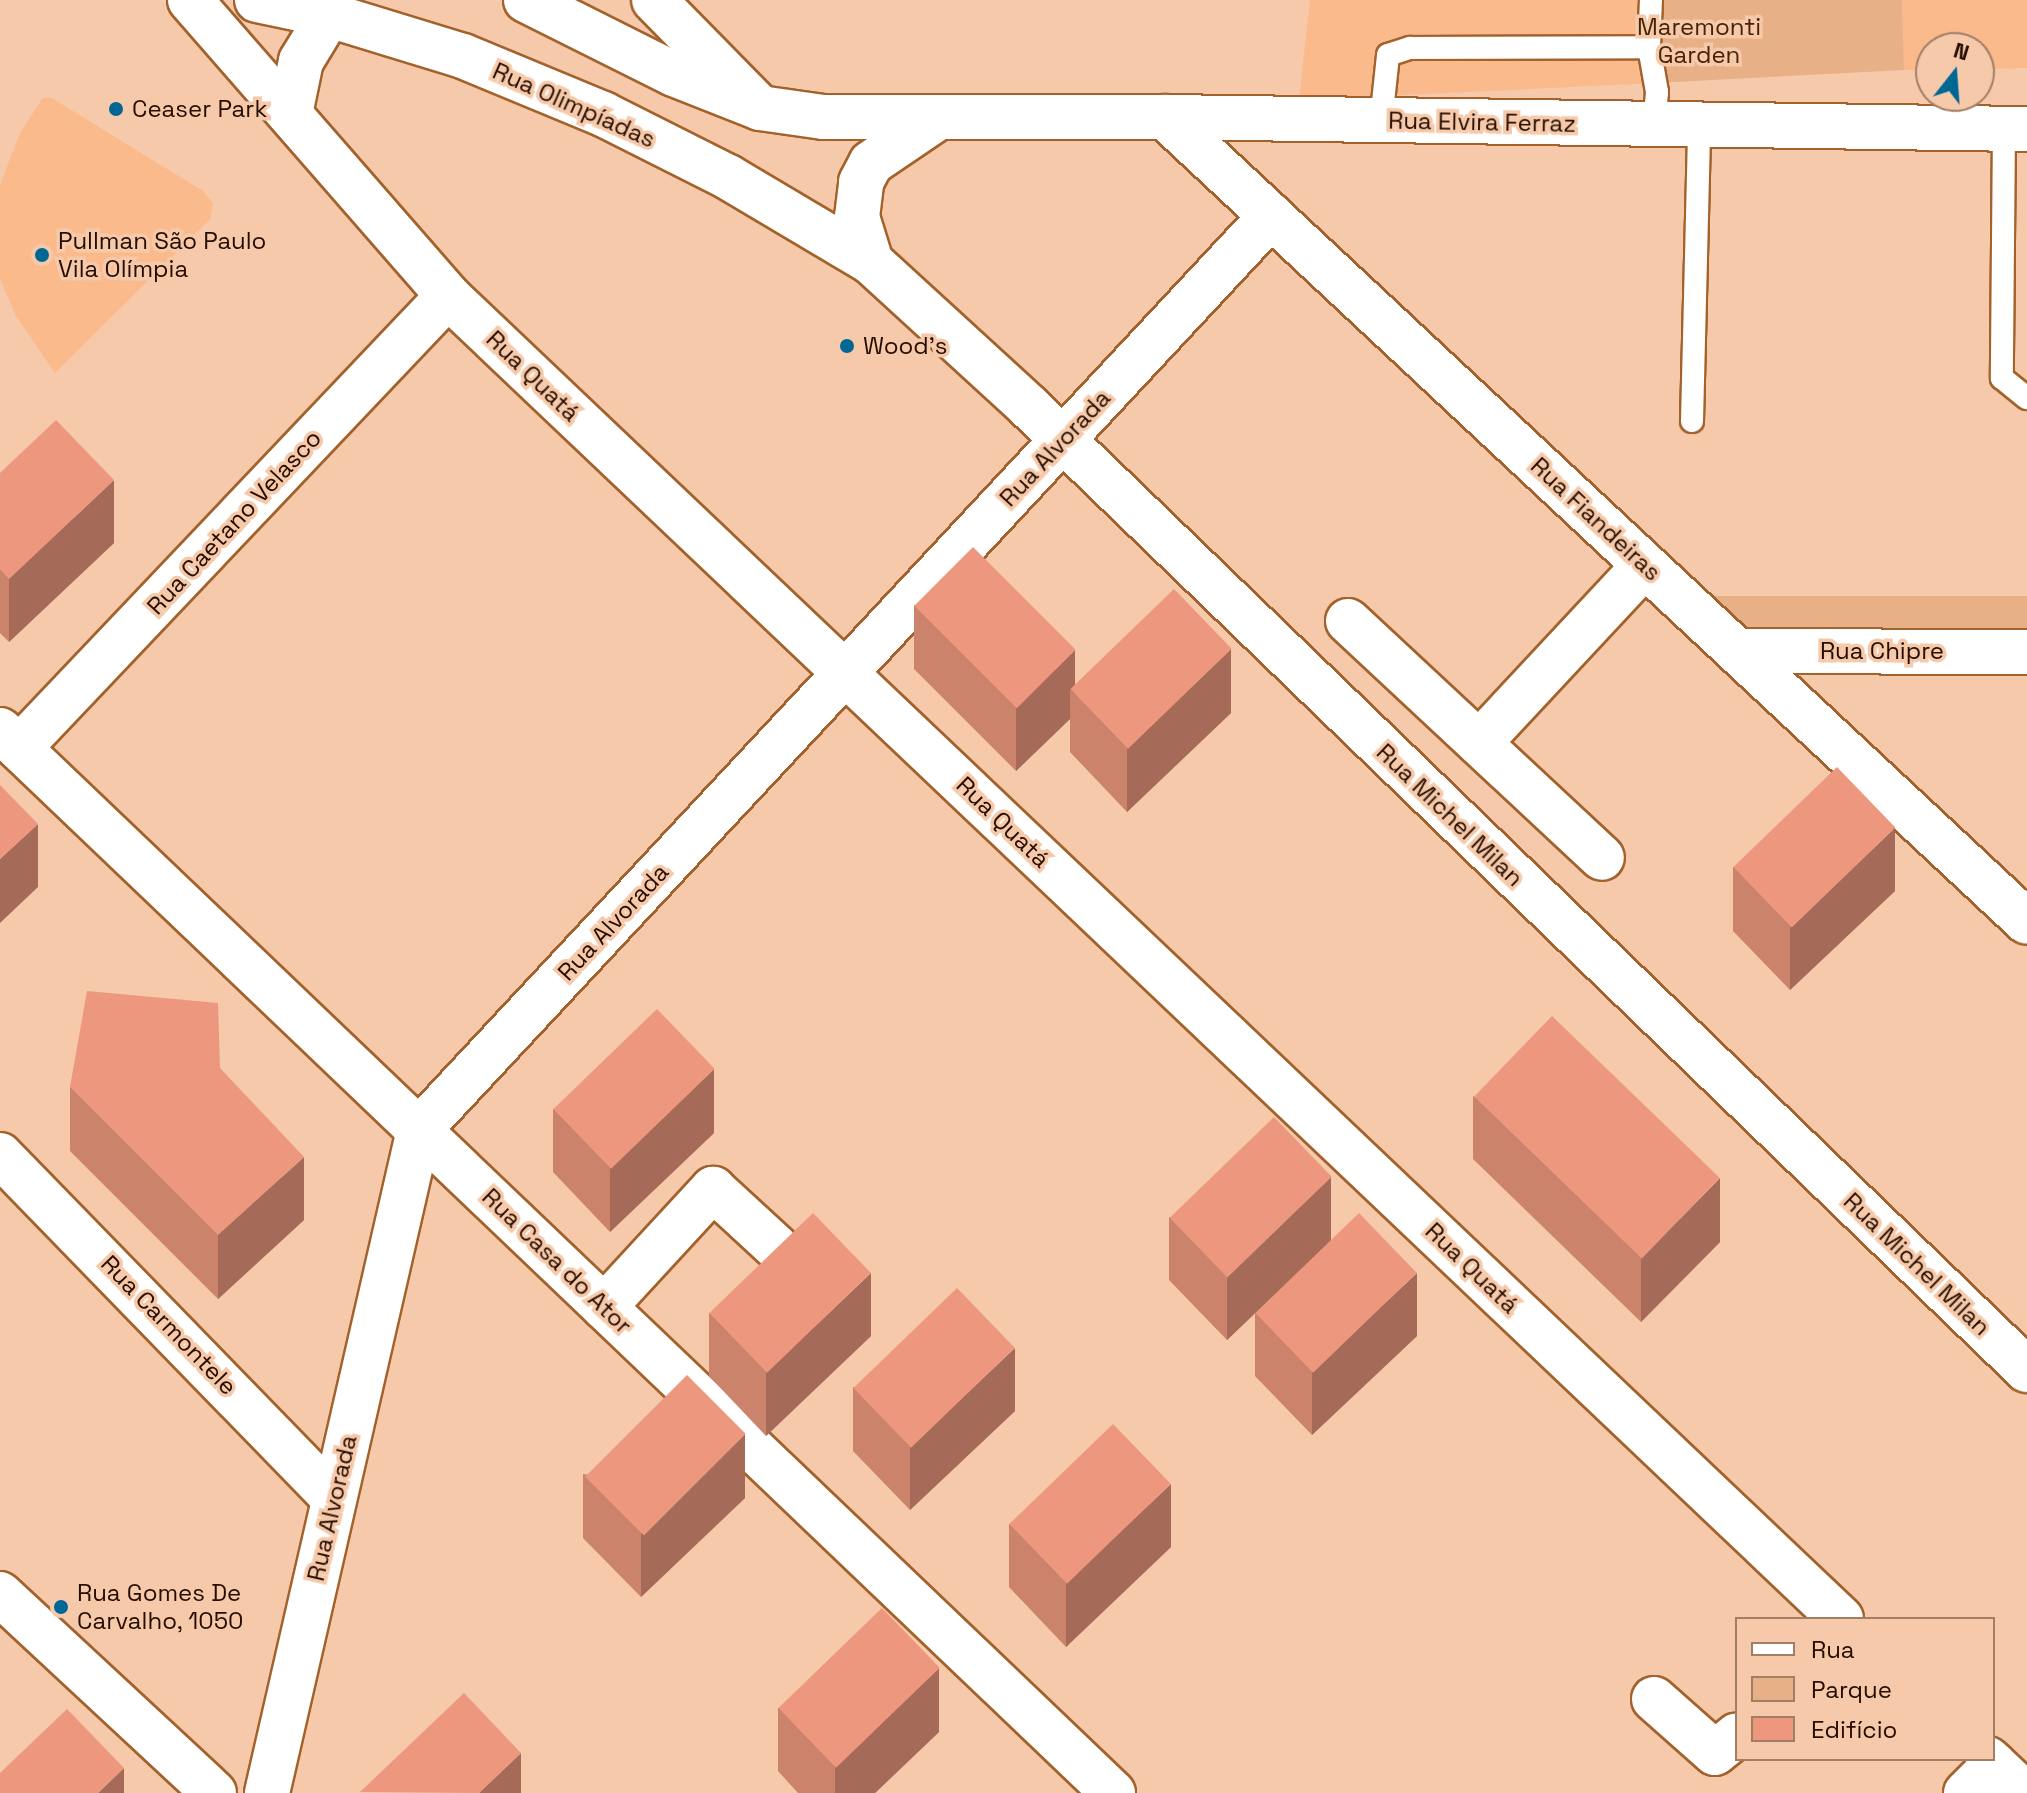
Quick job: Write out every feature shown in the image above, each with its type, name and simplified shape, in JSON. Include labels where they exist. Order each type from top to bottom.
[{"type":"street","name":"Rua Quatá","points":[[190,0],[448,296],[1839,1617]]},
{"type":"street","name":"Rua Olimpíadas","points":[[257,0],[329,15],[463,56],[603,114],[728,177],[871,262]]},
{"type":"street","points":[[526,0],[674,74],[760,108],[823,117],[936,119]]},
{"type":"street","points":[[654,0],[760,108]]},
{"type":"street","points":[[290,114],[301,61],[329,15]]},
{"type":"street","name":"Rua Elvira Ferraz","points":[[936,119],[1165,117],[2016,128]]},
{"type":"street","name":"Rua Fiandeiras","points":[[1165,117],[2027,922]]},
{"type":"street","points":[[871,262],[857,217],[861,182],[871,163],[936,119]]},
{"type":"street","name":"Rua Alvorada","points":[[267,1793],[419,1130],[1271,216]]},
{"type":"street","name":"Rua Michel Milan","points":[[871,262],[916,299],[2027,1370]]},
{"type":"street","name":"Rua Caetano Velasco","points":[[10,739],[448,296]]},
{"type":"street","points":[[1479,743],[1645,565]]},
{"type":"street","points":[[1348,621],[1602,858]]},
{"type":"street","name":"Rua Chipre","points":[[1737,651],[2027,652]]},
{"type":"street","name":"Rua Casa do Ator","points":[[10,739],[1113,1793]]},
{"type":"street","name":"Rua Carmontele","points":[[0,1155],[334,1499]]},
{"type":"street","points":[[604,1307],[713,1189],[776,1247]]},
{"type":"street","points":[[0,1594],[214,1793]]},
{"type":"street","points":[[1654,1699],[1715,1753],[1735,1737]]},
{"type":"lane","points":[[1651,0],[1649,47],[1657,92],[1654,125]]},
{"type":"lane","points":[[1381,121],[1388,55],[1410,48],[1649,47]]},
{"type":"lane","points":[[1692,421],[1699,126]]},
{"type":"lane","points":[[2016,128],[2002,378],[2027,398]]},
{"type":"shaded area","points":[[1310,0],[1661,0],[1655,83],[1299,100]]},
{"type":"shaded area","points":[[1902,0],[2027,0],[2027,68],[1995,69],[1995,32],[1915,32],[1915,70],[1904,70]]},
{"type":"shaded area","points":[[50,97],[203,191],[213,203],[210,219],[55,373],[16,316],[0,279],[0,185],[20,133],[42,99]]},
{"type":"green space","name":"Maremonti Garden","points":[[1661,0],[1902,0],[1904,70],[1655,83]]},
{"type":"green space","points":[[1700,596],[2027,596],[2027,637],[1747,636]]},
{"type":"building","points":[[56,420],[114,480],[9,579],[0,569],[0,473]]},
{"type":"building","points":[[973,547],[1076,650],[1017,708],[914,606]]},
{"type":"building","points":[[1174,589],[1232,649],[1128,749],[1070,689]]},
{"type":"building","points":[[1837,767],[1895,827],[1792,927],[1733,867]]},
{"type":"building","points":[[0,785],[38,824],[0,859]]},
{"type":"building","points":[[87,991],[218,1003],[220,1068],[304,1157],[218,1235],[70,1087]]},
{"type":"building","points":[[657,1009],[715,1069],[611,1169],[553,1109]]},
{"type":"building","points":[[1552,1016],[1720,1178],[1642,1258],[1474,1097]]},
{"type":"building","points":[[1274,1117],[1332,1177],[1227,1277],[1170,1218]]},
{"type":"building","points":[[813,1213],[871,1273],[767,1373],[709,1313]]},
{"type":"building","points":[[1359,1213],[1417,1273],[1313,1373],[1255,1313]]},
{"type":"building","points":[[957,1288],[1015,1348],[911,1448],[853,1388]]},
{"type":"building","points":[[687,1375],[746,1434],[644,1536],[585,1477]]},
{"type":"building","points":[[1113,1424],[1171,1484],[1067,1584],[1009,1524]]},
{"type":"building","points":[[882,1608],[940,1668],[836,1768],[778,1708]]},
{"type":"building","points":[[464,1693],[521,1753],[479,1793],[360,1792]]},
{"type":"building","points":[[67,1709],[124,1768],[98,1793],[0,1793],[0,1773]]},
{"type":"place","name":"Ceaser Park","points":[[116,109]]},
{"type":"place","name":"Pullman São Paulo Vila Olímpia","points":[[42,255]]},
{"type":"place","name":"Wood's","points":[[847,346]]},
{"type":"place","name":"Rua Gomes De Carvalho, 1050","points":[[61,1607]]}]
